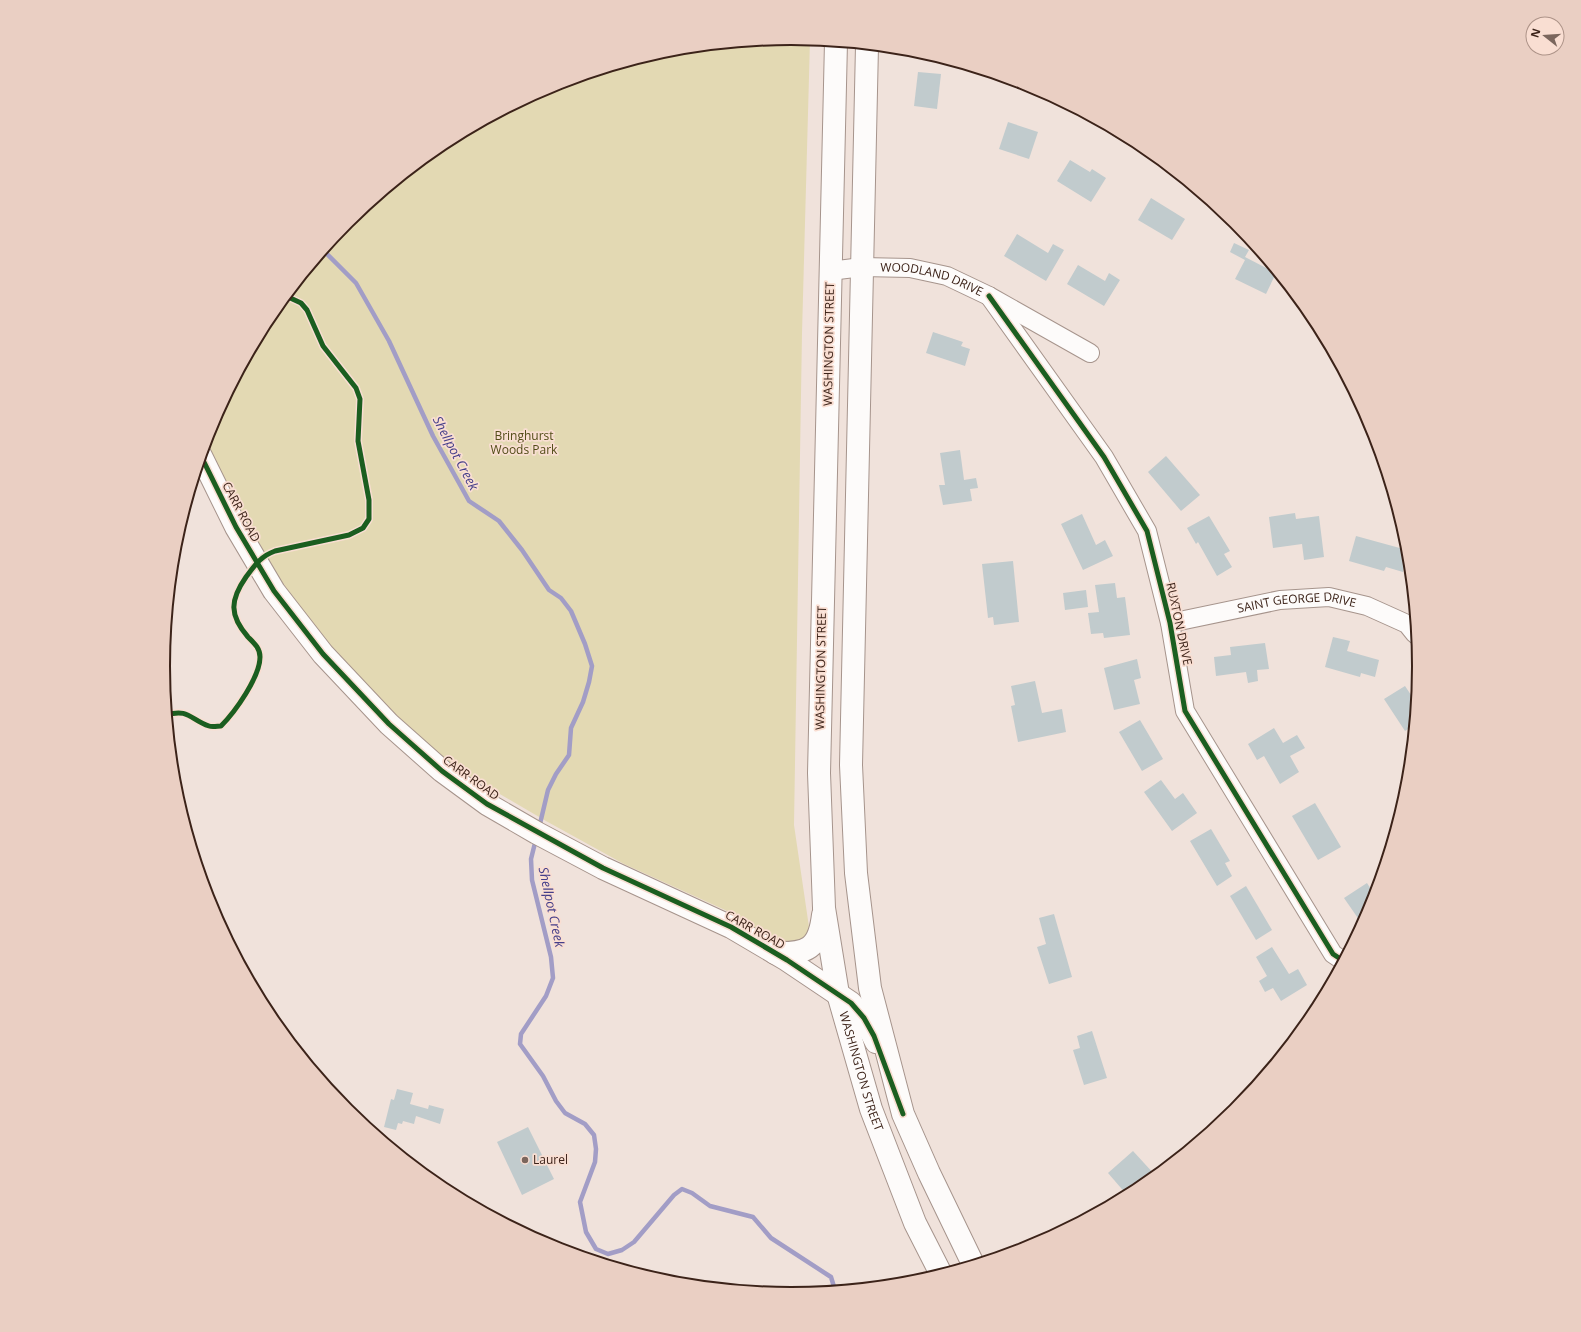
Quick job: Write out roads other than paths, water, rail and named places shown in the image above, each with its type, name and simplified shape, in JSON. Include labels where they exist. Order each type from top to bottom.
[{"type":"main road","name":"WASHINGTON STREET","points":[[836,46],[819,773],[824,908],[836,984],[879,1130],[915,1223],[938,1269]]},
{"type":"main road","points":[[867,50],[851,765],[856,874],[870,988],[904,1114],[929,1173],[970,1260]]},
{"type":"main road","name":"CARR ROAD","points":[[204,462],[236,527],[274,591],[323,654],[389,724],[442,771],[487,804],[537,833],[603,868],[731,927],[775,952],[813,977],[836,984],[864,1018],[874,1036],[904,1114]]},
{"type":"main road","points":[[775,952],[801,952],[813,946],[822,922],[824,908]]},
{"type":"main road","points":[[836,984],[858,945],[862,923]]},
{"type":"street","name":"WOODLAND DRIVE","points":[[830,271],[862,267],[910,268],[947,276],[989,296],[1090,353]]},
{"type":"street","name":"RUXTON DRIVE","points":[[989,296],[1104,457],[1147,531],[1170,624],[1185,711],[1333,954],[1338,958]]},
{"type":"street","name":"SAINT GEORGE DRIVE","points":[[1170,624],[1280,600],[1330,597],[1367,606],[1406,624],[1410,629]]},
{"type":"waterway","name":"Shellpot Creek","points":[[327,254],[356,283],[389,341],[433,436],[469,501],[499,521],[522,550],[549,590],[561,598],[571,611],[585,644],[592,666],[589,682],[583,702],[571,728],[569,755],[556,774],[548,790],[539,828]]},
{"type":"waterway","name":"Shellpot Creek","points":[[536,839],[531,859],[532,880],[551,957],[553,978],[546,996],[521,1034],[520,1044],[543,1076],[556,1101],[565,1113],[585,1124],[594,1135],[596,1149],[595,1162],[580,1202],[586,1232],[596,1249],[608,1254],[622,1250],[634,1242],[674,1195],[682,1189],[692,1193],[710,1206],[753,1217],[771,1238],[831,1277],[834,1286]]},
{"type":"place","name":"Laurel","points":[[525,1160]]},
{"type":"park label","name":"Bringhurst Woods Park","points":[[524,443]]}]
